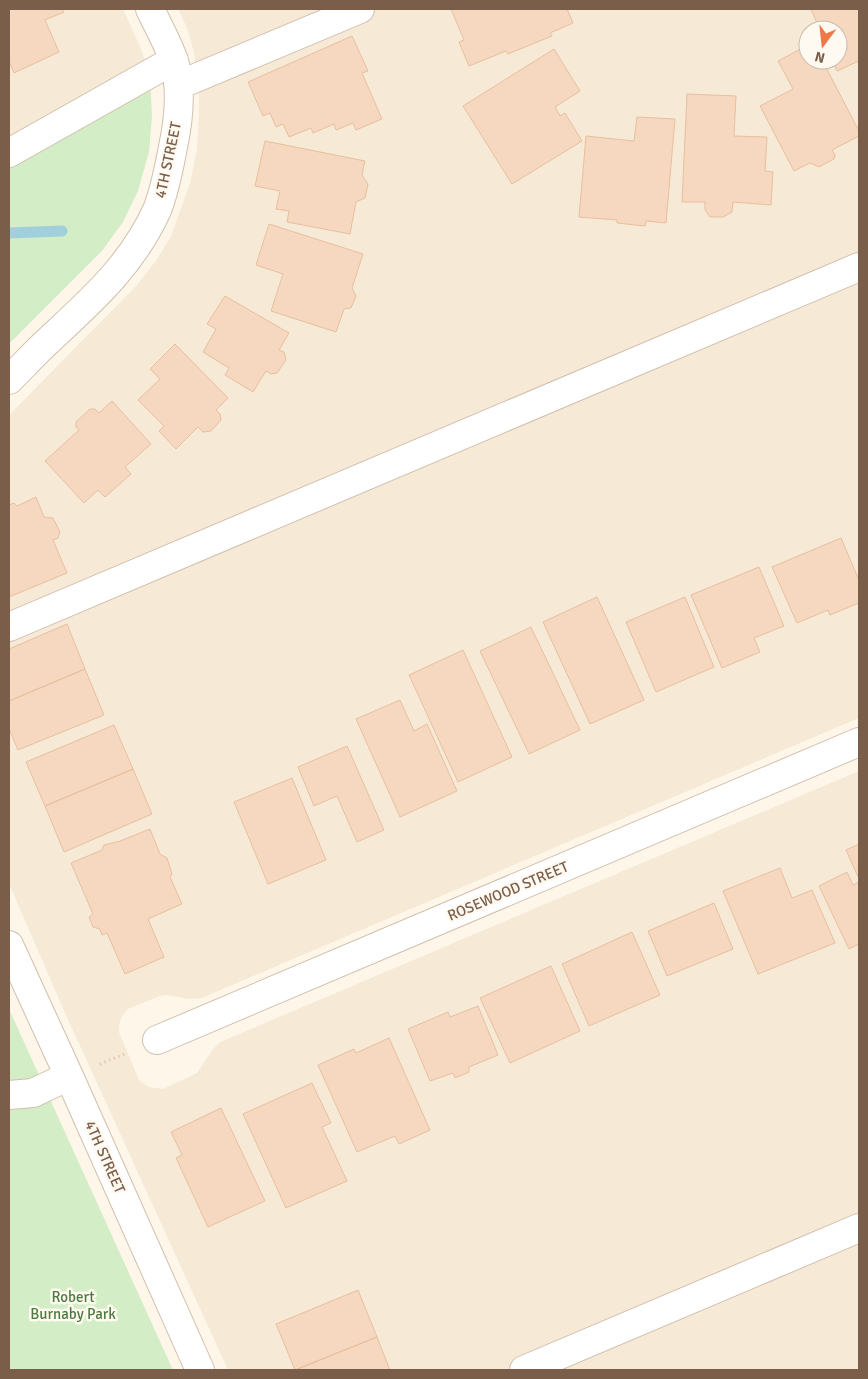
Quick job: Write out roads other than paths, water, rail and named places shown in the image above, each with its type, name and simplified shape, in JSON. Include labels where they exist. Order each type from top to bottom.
[{"type":"street","name":"4TH STREET","points":[[9,380],[98,295],[125,265],[142,239],[158,208],[167,178],[177,121],[176,72],[150,9]]},
{"type":"street","points":[[9,154],[176,72],[360,9]]},
{"type":"street","points":[[9,627],[859,267]]},
{"type":"street","name":"ROSEWOOD STREET","points":[[158,1040],[859,742]]},
{"type":"street","name":"4TH STREET","points":[[9,945],[200,1370]]},
{"type":"street","points":[[9,1096],[33,1093],[69,1076]]},
{"type":"street","points":[[524,1370],[859,1228]]},
{"type":"waterway","points":[[9,233],[62,231]]},
{"type":"park label","name":"Robert Burnaby Park","points":[[73,1306]]}]
